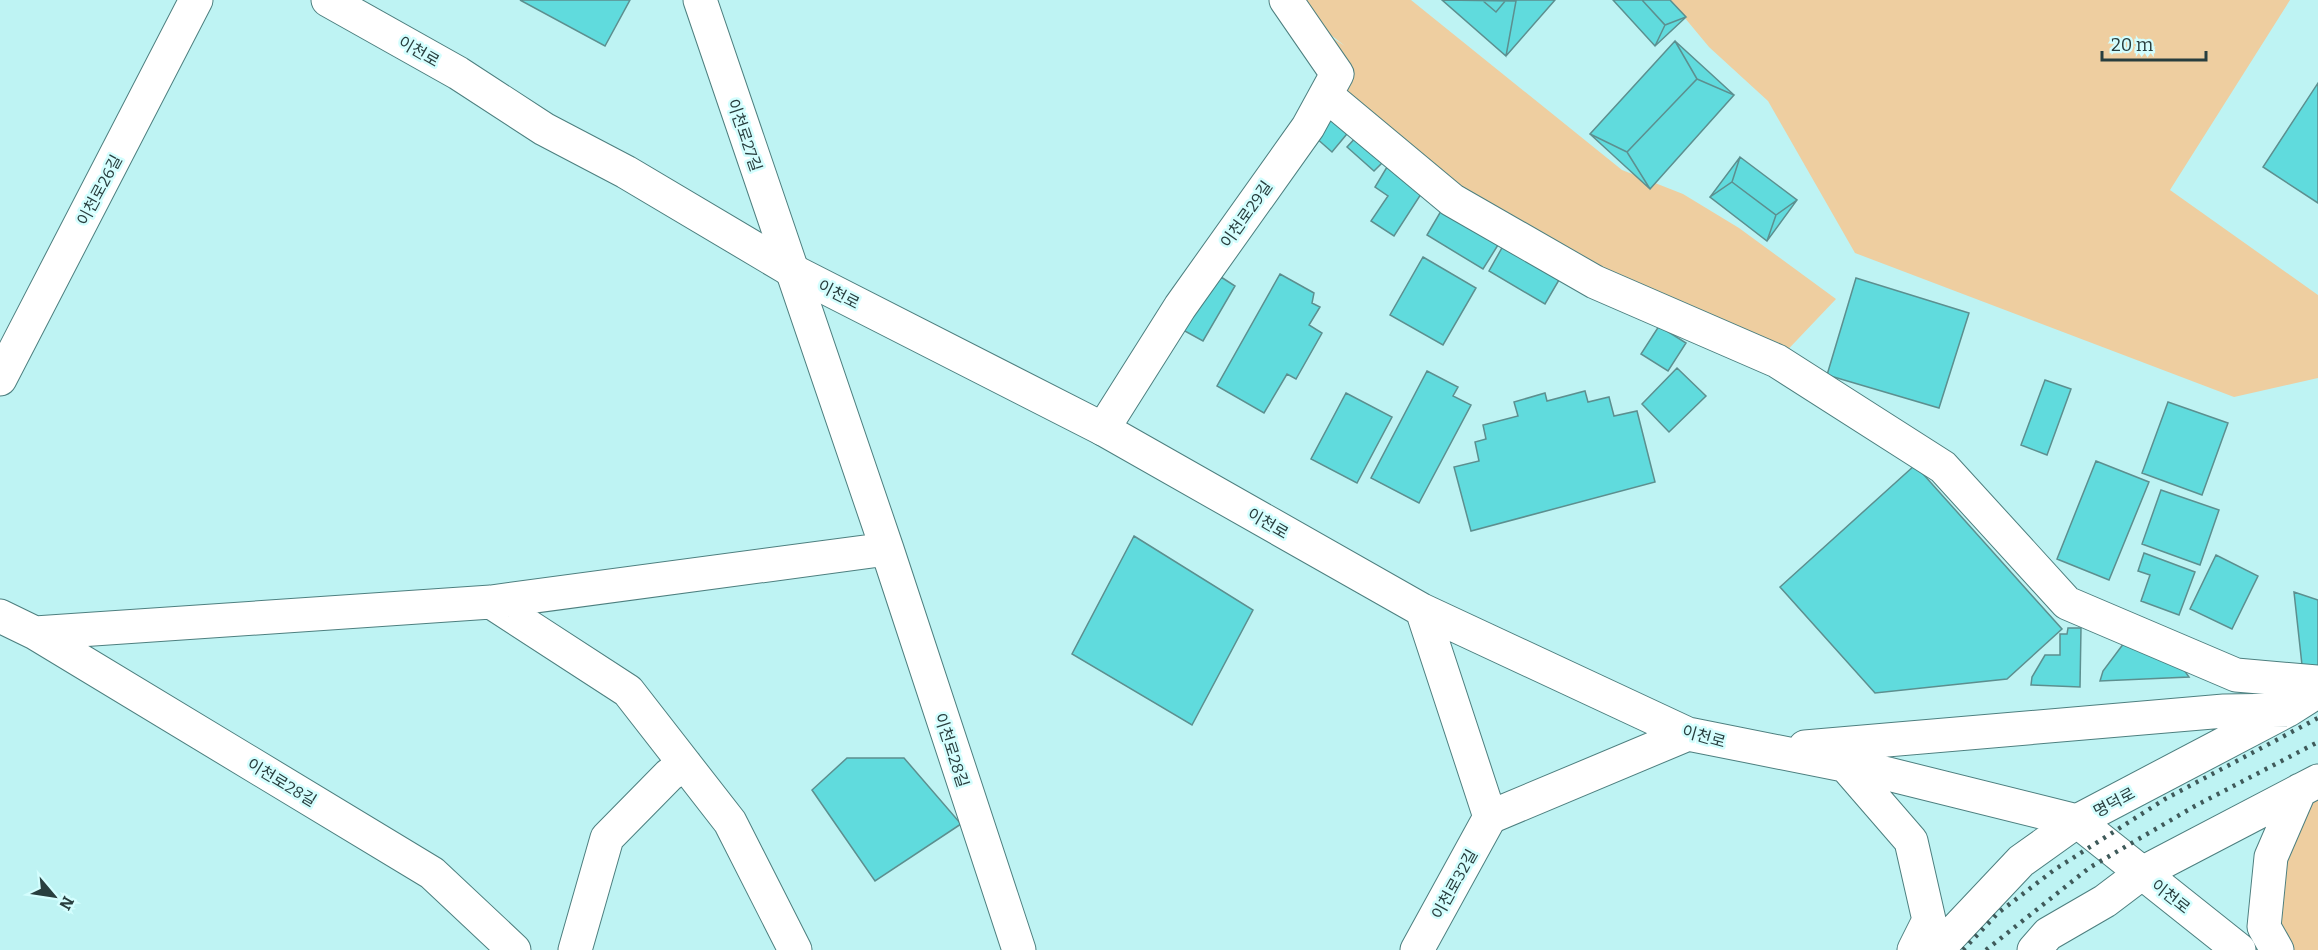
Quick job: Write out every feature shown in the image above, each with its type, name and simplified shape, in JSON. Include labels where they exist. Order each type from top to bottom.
[{"type":"street","name":"이천로26길","points":[[0,379],[196,0]]},
{"type":"street","name":"이천로","points":[[328,0],[458,73],[544,129],[626,172],[791,270],[1103,429],[1422,610],[1688,734],[1846,766],[2077,821],[2239,950]]},
{"type":"street","name":"이천로27길","points":[[700,0],[791,270]]},
{"type":"street","name":"이천로29길","points":[[1103,429],[1180,307],[1308,127],[1337,74],[1286,0]]},
{"type":"street","points":[[1326,95],[1452,200],[1595,282],[1777,361],[1942,467],[2067,603],[2236,675],[2318,682]]},
{"type":"street","name":"이천로28길","points":[[791,270],[887,549],[1008,946]]},
{"type":"street","name":"이천로28길","points":[[35,633],[491,602],[887,549]]},
{"type":"street","points":[[491,602],[628,691],[730,822],[795,950]]},
{"type":"street","points":[[1422,610],[1490,817],[1688,734]]},
{"type":"street","name":"이천로28길","points":[[0,616],[35,633],[432,873],[514,950]]},
{"type":"street","name":"명덕로","points":[[1936,950],[2021,861],[2077,821],[2288,710],[2318,691]]},
{"type":"street","points":[[1762,750],[2224,711],[2288,710]]},
{"type":"street","points":[[575,950],[607,838],[669,775],[685,764]]},
{"type":"street","points":[[1846,766],[1911,842],[1929,920],[1914,950]]},
{"type":"street","points":[[2034,950],[2048,934],[2106,901],[2142,873],[2309,786]]},
{"type":"street","points":[[2277,950],[2264,927],[2271,856],[2309,786]]},
{"type":"street","name":"이천로32길","points":[[1417,950],[1490,817]]},
{"type":"shaded area","points":[[1286,0],[1411,0],[1622,170],[1683,194],[1739,228],[1836,299],[1777,361],[1595,282],[1326,95],[1292,12],[1345,46]]},
{"type":"shaded area","points":[[1670,0],[2290,0],[2170,190],[2318,295],[2318,378],[2234,397],[1855,253],[1768,101],[1709,47]]},
{"type":"shaded area","points":[[2318,780],[2318,950],[2277,950],[2271,857]]},
{"type":"building","points":[[520,0],[630,0],[605,46]]},
{"type":"building","points":[[1442,0],[1555,0],[1506,56]]},
{"type":"building","points":[[1442,0],[1516,1],[1506,56]]},
{"type":"building","points":[[1482,0],[1506,0],[1496,12]]},
{"type":"building","points":[[1613,0],[1670,0],[1686,17],[1655,46]]},
{"type":"building","points":[[1613,0],[1642,0],[1665,25],[1655,46]]},
{"type":"building","points":[[1642,0],[1670,0],[1686,17],[1665,25]]},
{"type":"building","points":[[1675,41],[1734,95],[1650,189],[1590,134]]},
{"type":"building","points":[[1675,41],[1697,79],[1627,152],[1590,134]]},
{"type":"building","points":[[1697,79],[1734,95],[1650,189],[1627,152]]},
{"type":"building","points":[[2318,83],[2318,203],[2263,167]]},
{"type":"building","points":[[1333,115],[1351,129],[1332,152],[1315,137]]},
{"type":"building","points":[[1359,134],[1386,159],[1374,171],[1347,147]]},
{"type":"building","points":[[1740,157],[1797,200],[1767,241],[1710,197]]},
{"type":"building","points":[[1740,157],[1797,200],[1776,215],[1732,182]]},
{"type":"building","points":[[1387,167],[1423,191],[1394,236],[1371,221],[1388,196],[1375,187]]},
{"type":"building","points":[[1732,182],[1776,215],[1767,241],[1710,197]]},
{"type":"building","points":[[1441,211],[1498,245],[1483,269],[1427,235]]},
{"type":"building","points":[[1503,246],[1559,280],[1545,304],[1489,271]]},
{"type":"building","points":[[1423,257],[1476,288],[1443,345],[1390,315]]},
{"type":"building","points":[[1280,274],[1314,293],[1312,303],[1320,307],[1309,325],[1322,333],[1296,379],[1287,374],[1264,413],[1217,386]]},
{"type":"building","points":[[1221,277],[1235,286],[1203,341],[1183,330]]},
{"type":"building","points":[[1856,278],[1969,313],[1939,408],[1827,375]]},
{"type":"building","points":[[1659,326],[1686,343],[1668,371],[1641,354]]},
{"type":"building","points":[[1677,368],[1706,396],[1669,432],[1642,404]]},
{"type":"building","points":[[1427,371],[1458,387],[1453,396],[1471,405],[1419,503],[1371,478]]},
{"type":"building","points":[[2045,380],[2071,389],[2047,455],[2021,445]]},
{"type":"building","points":[[1585,391],[1588,402],[1609,397],[1614,416],[1637,411],[1655,482],[1471,531],[1454,467],[1479,461],[1475,442],[1486,439],[1483,425],[1518,416],[1514,402],[1545,393],[1547,401]]},
{"type":"building","points":[[1346,393],[1392,417],[1357,483],[1311,459]]},
{"type":"building","points":[[2168,402],[2228,423],[2202,495],[2142,473]]},
{"type":"building","points":[[2096,461],[2149,482],[2109,580],[2057,559]]},
{"type":"building","points":[[1915,465],[2062,629],[2007,679],[1875,693],[1780,587]]},
{"type":"building","points":[[2161,490],[2219,510],[2200,565],[2142,544]]},
{"type":"building","points":[[1134,536],[1253,610],[1192,725],[1072,654]]},
{"type":"building","points":[[2144,553],[2195,572],[2179,615],[2141,601],[2150,575],[2138,571]]},
{"type":"building","points":[[2216,555],[2258,576],[2232,629],[2190,609]]},
{"type":"building","points":[[2294,592],[2318,600],[2318,666],[2302,665]]},
{"type":"building","points":[[2068,628],[2081,628],[2080,687],[2031,685],[2032,677],[2045,655],[2060,655],[2060,634],[2067,634]]},
{"type":"building","points":[[2130,635],[2172,653],[2189,677],[2100,681],[2103,671]]},
{"type":"building","points":[[847,758],[904,758],[961,824],[875,881],[812,790]]},
{"type":"railway","points":[[1963,950],[1998,913],[2054,870],[2165,799],[2318,718]]},
{"type":"railway","points":[[1986,950],[2089,868],[2195,806],[2318,742]]}]
